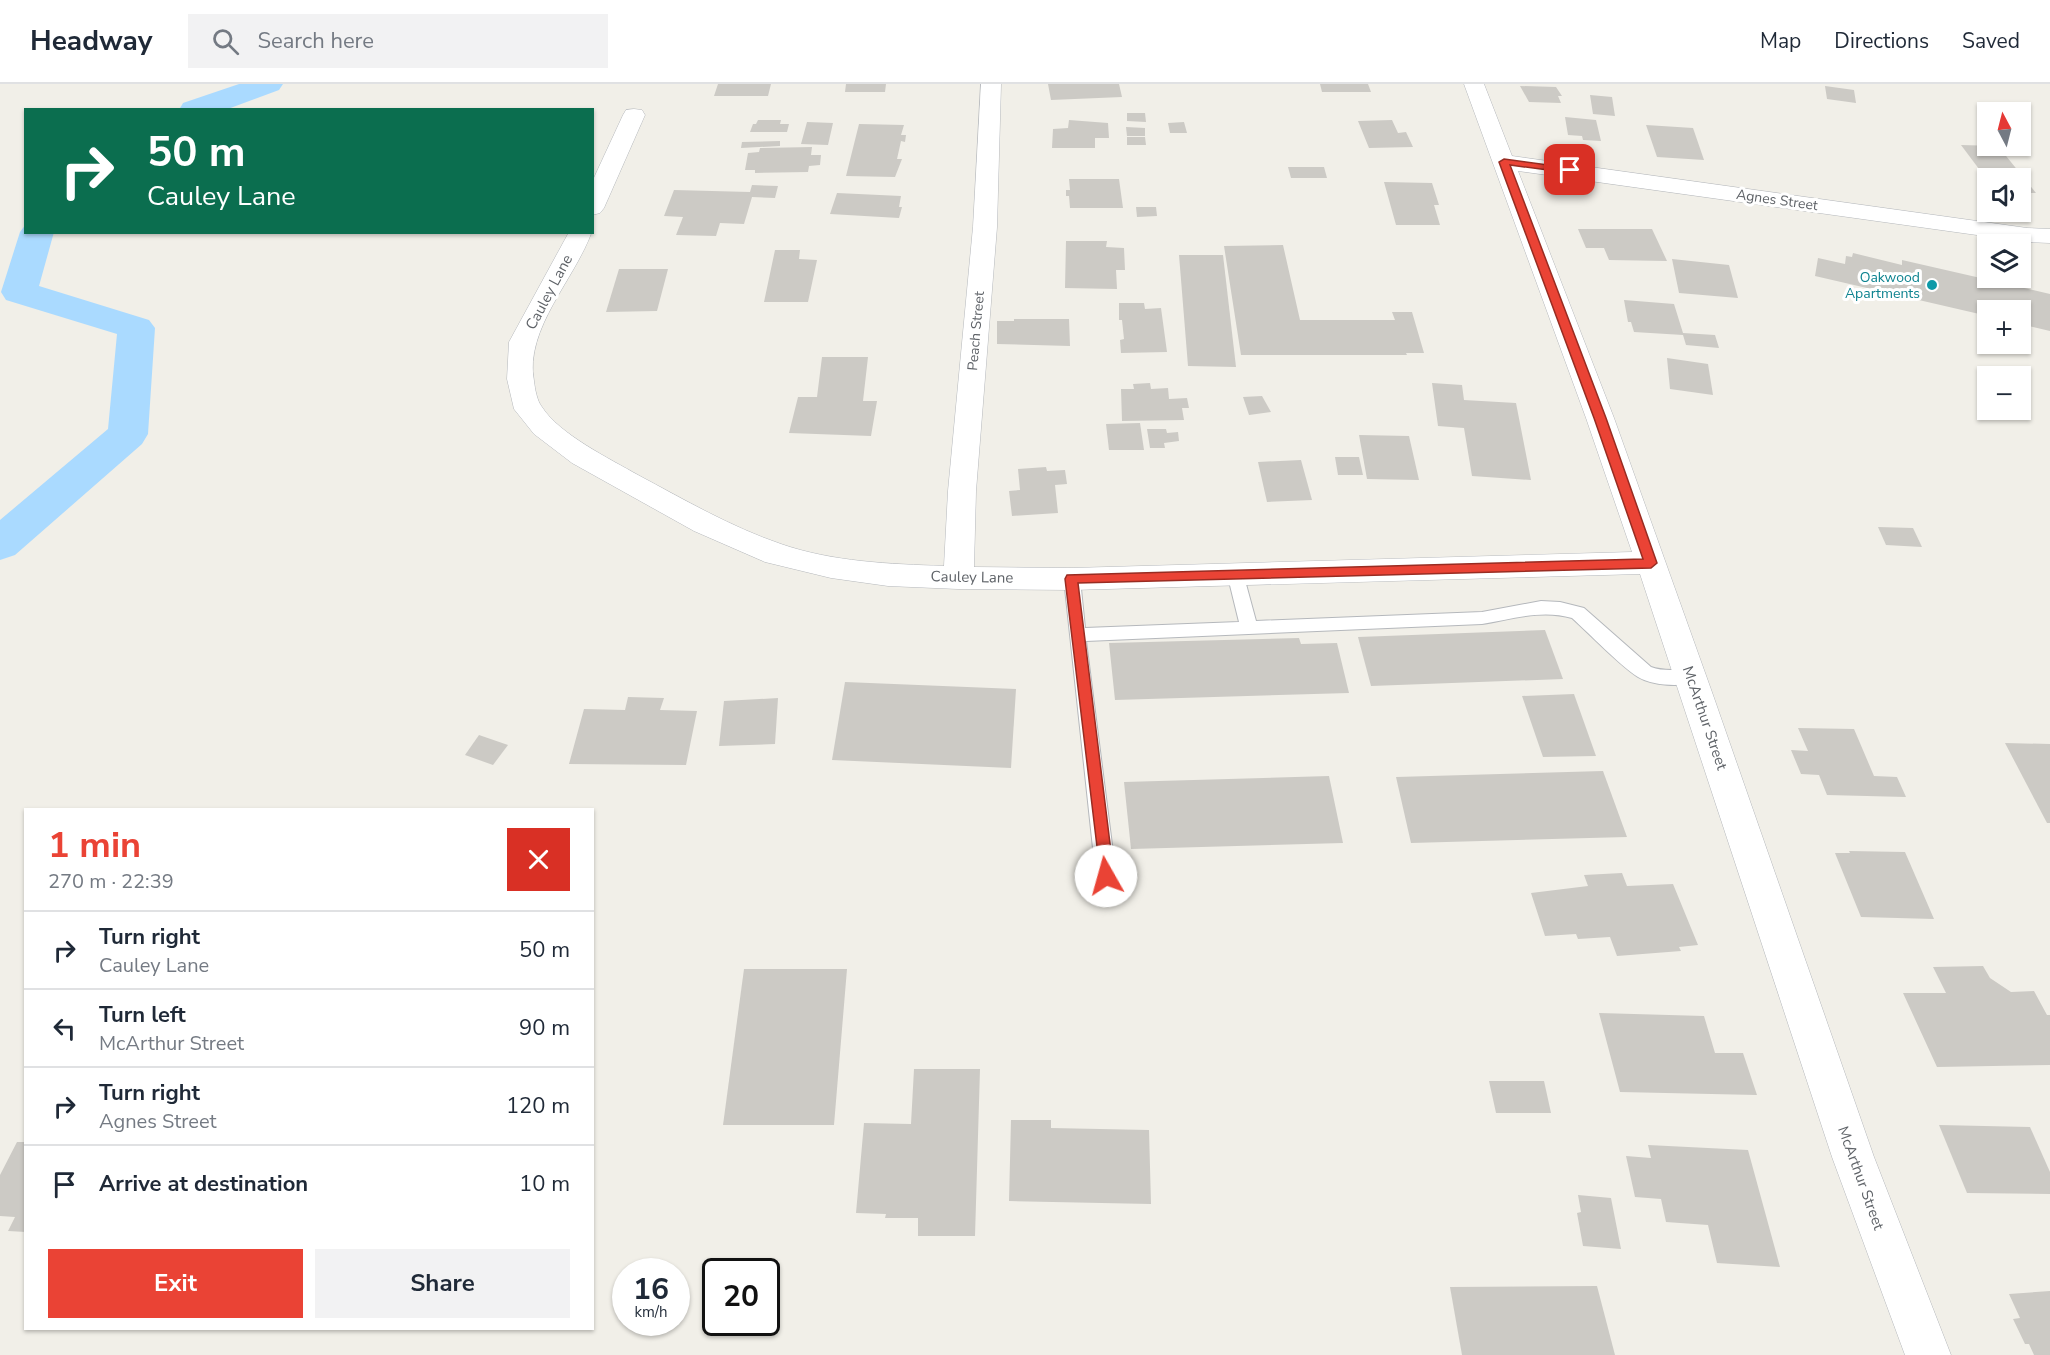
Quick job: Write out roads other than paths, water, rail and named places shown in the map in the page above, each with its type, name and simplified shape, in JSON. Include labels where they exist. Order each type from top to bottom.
[{"type":"street","name":"Peach Street","points":[[958,578],[962,491],[985,227],[992,84]]},
{"type":"street","name":"McArthur Street","points":[[1474,84],[1600,418],[1691,677],[1852,1157],[1928,1355]]},
{"type":"street","points":[[594,204],[634,115]]},
{"type":"street","name":"Agnes Street","points":[[1504,162],[2027,235],[2050,236]]},
{"type":"street","name":"Cauley Lane","points":[[580,234],[522,342],[520,379],[528,409],[544,427],[582,456],[704,524],[776,554],[831,567],[876,574],[958,578],[1072,579],[1651,563]]},
{"type":"lane","points":[[1235,573],[1249,628]]},
{"type":"lane","points":[[1072,579],[1106,876]]},
{"type":"lane","points":[[1077,635],[1482,618],[1517,610],[1560,608],[1578,613],[1645,672],[1658,677],[1691,677]]},
{"type":"waterway","points":[[200,108],[268,84]]},
{"type":"waterway","points":[[0,544],[128,434],[136,328],[19,292],[36,234]]},
{"type":"place","name":"Oakwood Apartments","points":[[1932,285]]}]
